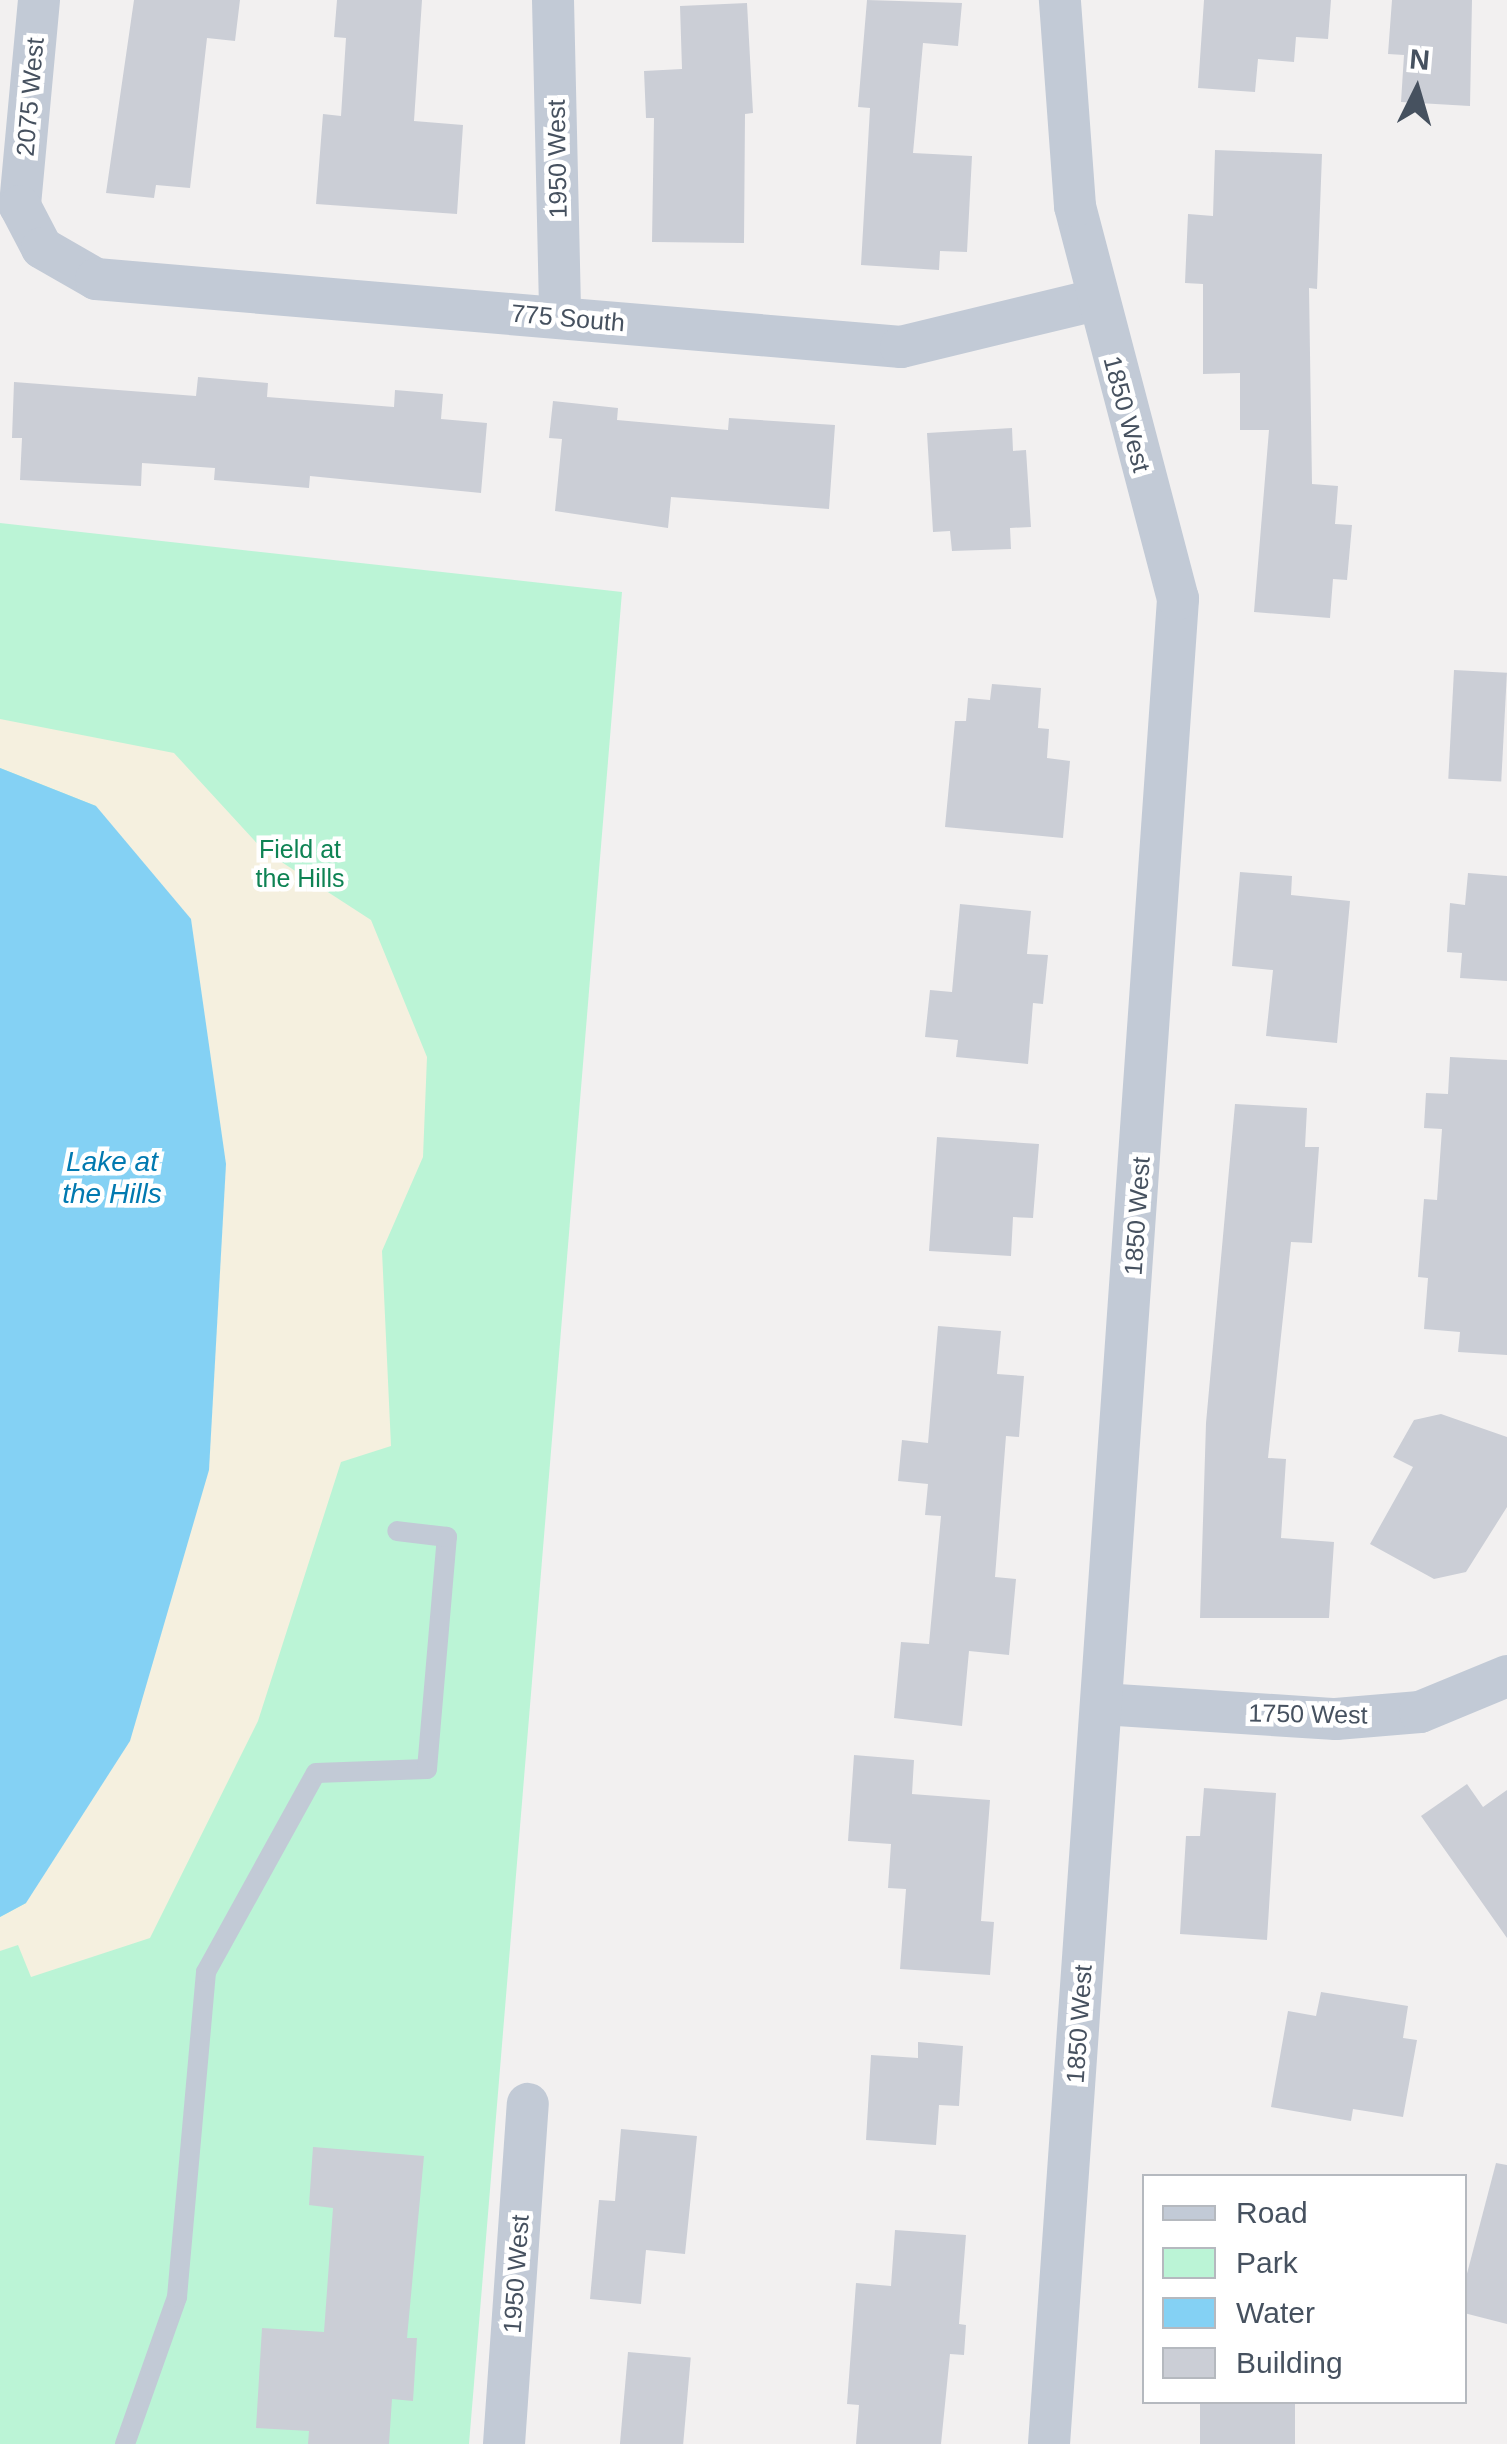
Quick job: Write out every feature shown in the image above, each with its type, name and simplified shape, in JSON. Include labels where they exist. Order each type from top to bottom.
[{"type":"street","name":"2075 West","points":[[38,0],[20,206],[42,248]]},
{"type":"street","name":"1950 West","points":[[553,0],[560,317]]},
{"type":"street","name":"1850 West","points":[[1049,2444],[1178,599],[1096,300],[1075,206],[1060,0]]},
{"type":"street","name":"775 South","points":[[42,248],[96,278],[901,347],[1096,300]]},
{"type":"street","name":"1750 West","points":[[1102,1704],[1336,1719],[1420,1712],[1507,1676]]},
{"type":"street","name":"1950 West","points":[[504,2444],[528,2104]]},
{"type":"lane","points":[[125,2444],[177,2297],[206,1972],[316,1773],[426,1770],[447,1536],[397,1532]]},
{"type":"green space","name":"Field at the Hills","points":[[0,523],[622,592],[469,2444],[0,2444]]},
{"type":"sand","points":[[0,719],[174,753],[263,850],[371,920],[427,1057],[423,1157],[382,1251],[391,1446],[341,1462],[258,1721],[150,1938],[31,1977],[18,1945],[0,1951],[0,1917],[26,1903],[96,806],[0,768]]},
{"type":"water","name":"Lake at the Hills","points":[[0,768],[96,806],[191,919],[226,1164],[209,1470],[130,1741],[26,1903],[0,1917]]},
{"type":"building","points":[[134,0],[240,0],[235,41],[207,38],[190,188],[156,185],[154,198],[106,193]]},
{"type":"building","points":[[337,0],[422,0],[414,121],[463,125],[457,214],[316,204],[323,114],[341,116],[346,38],[334,37]]},
{"type":"building","points":[[867,0],[962,3],[958,46],[923,43],[913,153],[972,156],[967,252],[940,251],[939,270],[861,265],[870,108],[858,107]]},
{"type":"building","points":[[1204,0],[1331,0],[1328,39],[1296,37],[1294,62],[1258,59],[1255,92],[1198,88]]},
{"type":"building","points":[[1392,0],[1472,0],[1470,106],[1401,102],[1404,55],[1388,54]]},
{"type":"building","points":[[747,3],[753,113],[745,114],[744,243],[652,242],[654,118],[646,118],[644,71],[682,69],[680,6]]},
{"type":"building","points":[[1215,150],[1322,154],[1317,289],[1309,288],[1312,484],[1338,486],[1335,524],[1352,525],[1347,580],[1333,579],[1330,618],[1254,612],[1269,430],[1240,430],[1240,373],[1203,374],[1203,284],[1185,283],[1188,214],[1213,216]]},
{"type":"building","points":[[198,377],[268,383],[267,397],[394,407],[395,390],[443,394],[441,419],[487,423],[481,493],[310,476],[309,488],[214,480],[215,468],[142,463],[141,486],[20,480],[22,438],[12,438],[14,382],[196,396]]},
{"type":"building","points":[[553,401],[618,408],[617,420],[728,430],[729,418],[835,425],[829,509],[671,497],[668,528],[555,511],[562,439],[549,438]]},
{"type":"building","points":[[1012,428],[1013,451],[1026,450],[1031,527],[1010,528],[1011,549],[952,551],[950,531],[933,532],[927,433]]},
{"type":"building","points":[[1454,670],[1507,673],[1501,782],[1448,779]]},
{"type":"building","points":[[992,684],[1041,688],[1038,728],[1049,729],[1047,758],[1070,761],[1063,838],[945,827],[955,721],[966,721],[968,698],[990,700]]},
{"type":"building","points":[[1240,872],[1292,876],[1291,895],[1350,901],[1337,1043],[1266,1036],[1273,970],[1232,966]]},
{"type":"building","points":[[1468,873],[1507,876],[1507,981],[1460,978],[1462,953],[1447,952],[1450,903],[1465,905]]},
{"type":"building","points":[[960,904],[1031,911],[1027,954],[1048,955],[1043,1004],[1033,1003],[1028,1064],[956,1057],[958,1040],[925,1037],[930,990],[952,992]]},
{"type":"building","points":[[1450,1057],[1507,1060],[1507,1355],[1458,1352],[1460,1332],[1424,1329],[1428,1278],[1418,1277],[1424,1199],[1437,1200],[1442,1129],[1424,1128],[1426,1093],[1448,1094]]},
{"type":"building","points":[[1235,1104],[1307,1108],[1305,1147],[1319,1147],[1312,1243],[1291,1242],[1268,1458],[1286,1459],[1281,1538],[1334,1542],[1329,1618],[1200,1618],[1206,1423]]},
{"type":"building","points":[[937,1137],[1039,1144],[1033,1218],[1013,1217],[1011,1256],[929,1251]]},
{"type":"building","points":[[938,1326],[1001,1331],[997,1374],[1024,1376],[1019,1437],[1006,1436],[995,1577],[1016,1579],[1009,1655],[969,1651],[962,1726],[894,1718],[901,1642],[929,1644],[941,1516],[925,1515],[928,1484],[898,1481],[902,1440],[928,1443]]},
{"type":"building","points":[[1441,1414],[1507,1437],[1507,1507],[1466,1572],[1434,1579],[1370,1544],[1413,1467],[1393,1457],[1414,1420]]},
{"type":"building","points":[[854,1755],[914,1760],[912,1794],[990,1800],[981,1921],[994,1922],[990,1975],[900,1969],[906,1889],[888,1888],[891,1844],[848,1841]]},
{"type":"building","points":[[1467,1784],[1483,1807],[1507,1790],[1507,1938],[1421,1816]]},
{"type":"building","points":[[1204,1788],[1276,1793],[1267,1940],[1180,1934],[1186,1836],[1200,1836]]},
{"type":"building","points":[[1321,1992],[1408,2006],[1403,2038],[1417,2040],[1403,2117],[1353,2109],[1351,2121],[1271,2107],[1288,2011],[1316,2016]]},
{"type":"building","points":[[918,2042],[963,2046],[959,2106],[939,2105],[936,2145],[866,2140],[871,2055],[918,2058]]},
{"type":"building","points":[[621,2129],[697,2136],[685,2254],[646,2250],[641,2304],[590,2299],[599,2200],[615,2201]]},
{"type":"building","points":[[313,2147],[424,2156],[407,2338],[417,2338],[413,2401],[392,2399],[389,2444],[308,2444],[309,2431],[256,2428],[262,2328],[324,2332],[333,2208],[309,2205]]},
{"type":"building","points":[[1496,2163],[1507,2165],[1507,2324],[1467,2314],[1467,2274]]},
{"type":"building","points":[[895,2230],[966,2235],[959,2324],[966,2325],[964,2355],[950,2354],[941,2444],[856,2444],[859,2405],[847,2404],[856,2283],[891,2286]]},
{"type":"building","points":[[628,2352],[691,2357],[683,2444],[620,2444]]},
{"type":"building","points":[[1200,2404],[1295,2404],[1295,2444],[1200,2444]]}]
